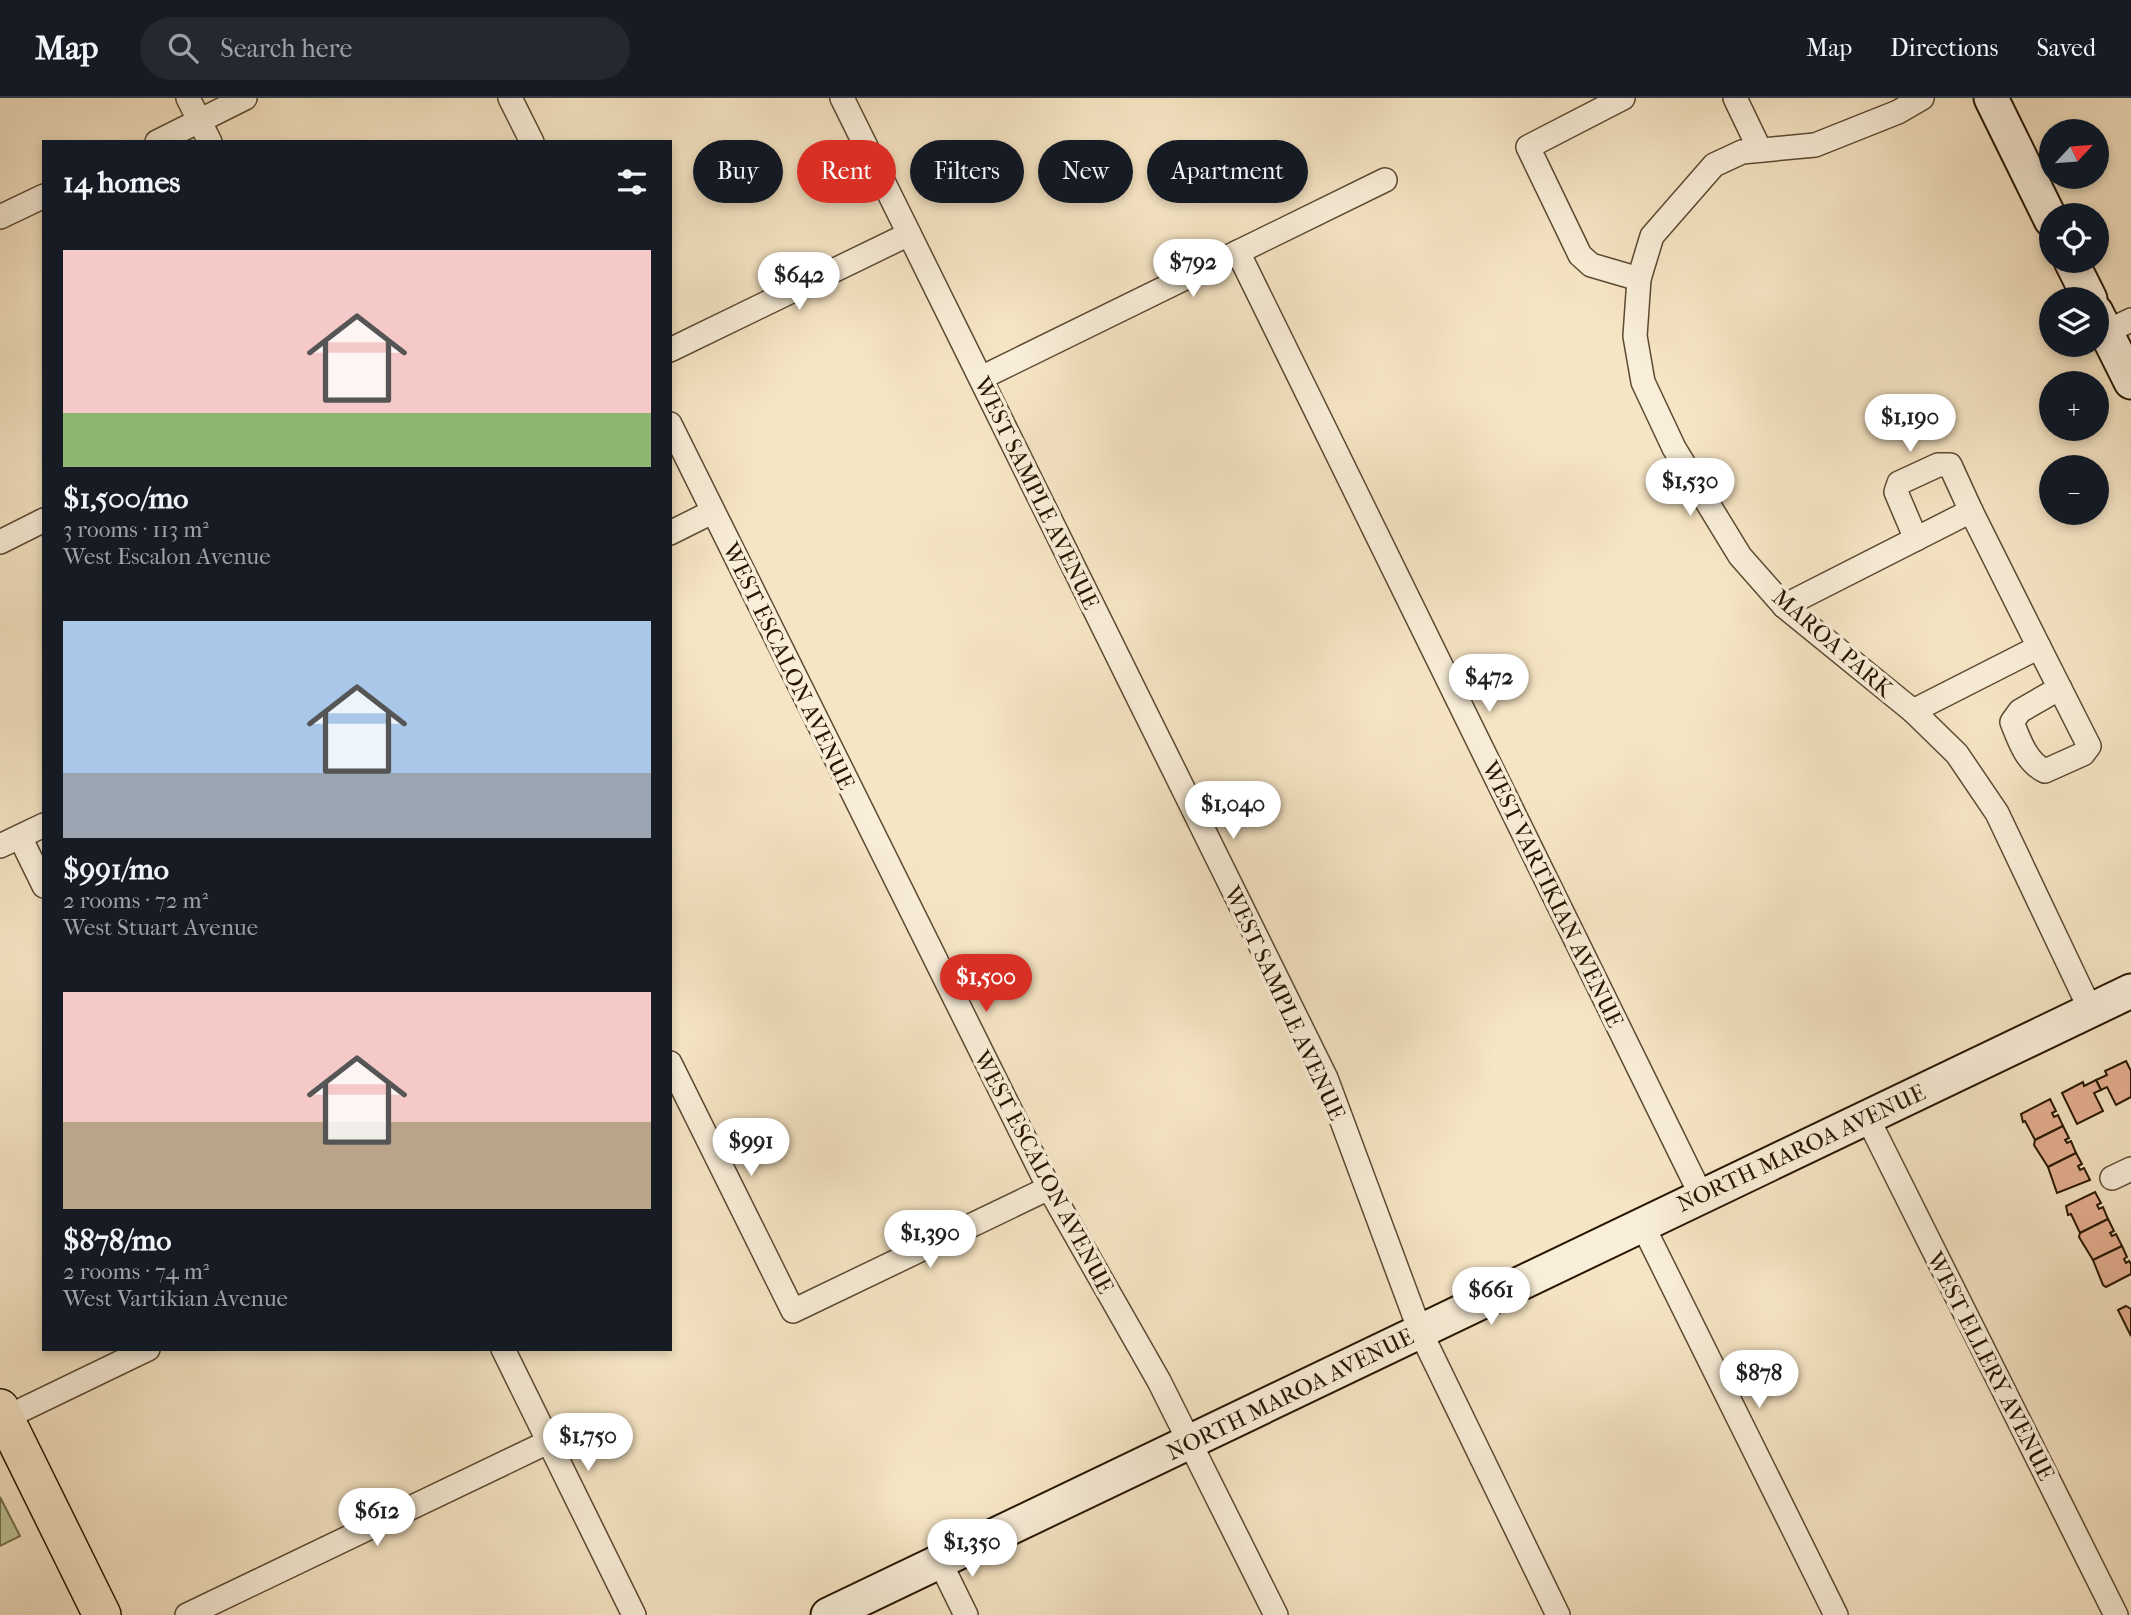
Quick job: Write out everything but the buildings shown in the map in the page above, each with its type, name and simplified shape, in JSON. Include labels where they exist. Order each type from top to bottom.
[{"type":"main road","points":[[1991,98],[2043,203]]},
{"type":"main road","points":[[2111,321],[2131,382]]},
{"type":"main road","name":"NORTH MAROA AVENUE","points":[[828,1615],[2131,991]]},
{"type":"main road","points":[[2,1413],[102,1615]]},
{"type":"street","points":[[188,98],[209,140]]},
{"type":"street","points":[[160,140],[245,98]]},
{"type":"street","points":[[510,98],[531,140]]},
{"type":"street","name":"WEST SAMPLE AVENUE","points":[[842,98],[1326,1078],[1420,1331],[1558,1615]]},
{"type":"street","points":[[1623,98],[1528,147],[1580,255],[1591,265],[1639,279]]},
{"type":"street","points":[[1735,98],[1760,150]]},
{"type":"street","name":"MAROA PARK","points":[[1922,98],[1877,121],[1815,145],[1742,152],[1714,165],[1684,196],[1652,236],[1639,279],[1635,335],[1643,382],[1674,448],[1733,545],[1784,606],[1913,711],[1957,754],[1997,813],[2091,1011]]},
{"type":"street","points":[[981,378],[1385,180]]},
{"type":"street","points":[[0,217],[42,197]]},
{"type":"street","points":[[672,349],[909,234]]},
{"type":"street","name":"WEST VARTIKIAN AVENUE","points":[[1238,253],[1701,1195]]},
{"type":"street","name":"WEST ESCALON AVENUE","points":[[672,428],[1049,1188],[1191,1443],[1276,1615]]},
{"type":"street","points":[[1916,539],[1896,492],[1899,483],[1938,465],[1950,465],[2060,688]]},
{"type":"street","points":[[1784,606],[1971,511]]},
{"type":"street","points":[[672,532],[712,512]]},
{"type":"street","points":[[0,542],[42,521]]},
{"type":"street","points":[[1913,711],[2039,647]]},
{"type":"street","points":[[42,826],[10,842],[42,883]]},
{"type":"street","points":[[672,1067],[793,1311],[1049,1188]]},
{"type":"street","name":"WEST ELLERY AVENUE","points":[[1867,1116],[2116,1615]]},
{"type":"street","points":[[1642,1224],[1836,1615]]},
{"type":"street","points":[[2,1413],[143,1351]]},
{"type":"street","points":[[504,1351],[635,1615]]},
{"type":"street","points":[[187,1615],[548,1442]]},
{"type":"street","points":[[940,1562],[966,1615]]},
{"type":"green space","points":[[0,1497],[20,1536],[0,1546]]}]
